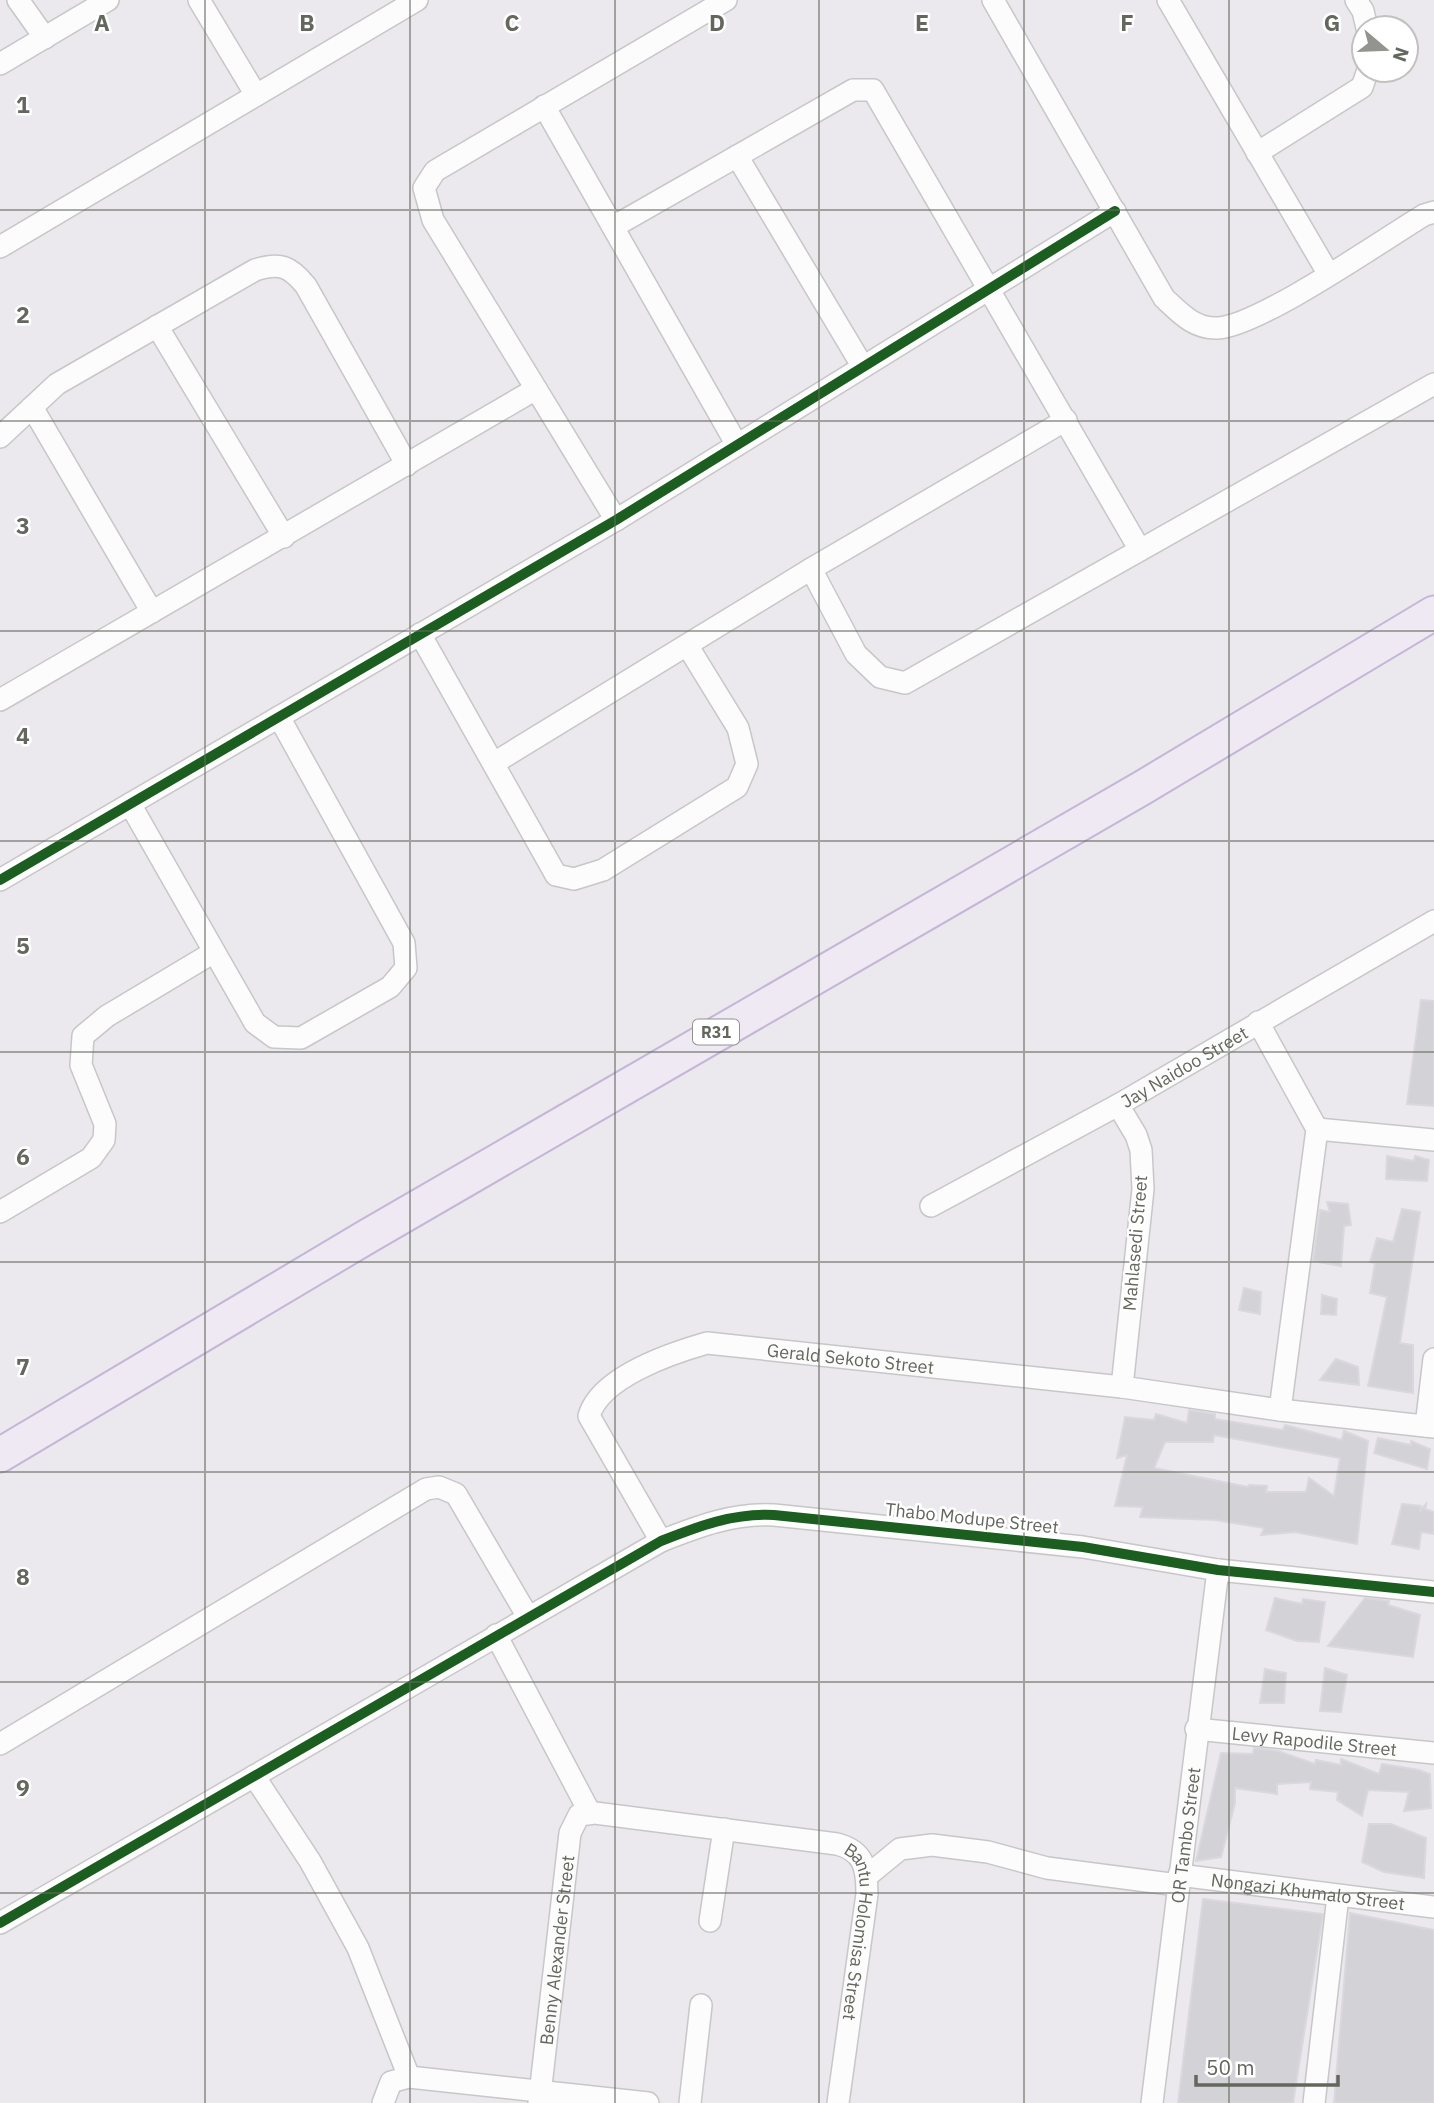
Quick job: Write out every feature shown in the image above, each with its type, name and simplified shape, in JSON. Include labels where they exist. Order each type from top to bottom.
[{"type":"main road","name":"R31","points":[[0,1455],[368,1236],[1142,788],[1434,613]]},
{"type":"street","points":[[18,0],[45,38]]},
{"type":"street","points":[[0,64],[108,0]]},
{"type":"street","points":[[199,0],[257,95]]},
{"type":"street","points":[[0,247],[417,0]]},
{"type":"street","points":[[616,520],[433,220],[424,188],[435,171],[726,0]]},
{"type":"street","points":[[993,0],[1164,298],[1187,321],[1218,328],[1262,313],[1424,215],[1434,212]]},
{"type":"street","points":[[1168,0],[1328,274]]},
{"type":"street","points":[[1257,153],[1363,84]]},
{"type":"street","points":[[613,226],[853,90],[873,90],[991,288],[1140,550]]},
{"type":"street","points":[[544,106],[737,445]]},
{"type":"street","points":[[737,156],[863,367]]},
{"type":"street","points":[[0,880],[616,520],[1115,211]]},
{"type":"street","points":[[0,437],[57,384],[254,270],[274,264],[292,269],[306,286],[407,466]]},
{"type":"street","points":[[158,326],[284,537]]},
{"type":"street","points":[[811,569],[856,654],[880,677],[905,683],[1434,384]]},
{"type":"street","points":[[0,700],[536,389]]},
{"type":"street","points":[[32,407],[152,612]]},
{"type":"street","points":[[494,763],[811,569],[1066,420]]},
{"type":"street","points":[[421,634],[556,875],[574,879],[603,870],[737,787],[747,764],[738,728],[687,645]]},
{"type":"street","points":[[130,804],[255,1023],[274,1037],[301,1038],[390,988],[406,968],[404,943],[279,717]]},
{"type":"street","name":"Jay Naidoo Street","points":[[930,1206],[1118,1105],[1434,921]]},
{"type":"street","points":[[0,1212],[91,1158],[104,1140],[105,1124],[81,1065],[83,1036],[107,1016],[214,952]]},
{"type":"street","points":[[1258,1022],[1317,1129],[1280,1410]]},
{"type":"street","name":"Mahlasedi Street","points":[[1118,1105],[1136,1135],[1141,1150],[1143,1189],[1122,1387]]},
{"type":"street","points":[[1317,1129],[1434,1140]]},
{"type":"street","name":"Gerald Sekoto Street","points":[[661,1541],[589,1416],[596,1402],[623,1377],[681,1351],[707,1343],[727,1343],[1122,1387],[1280,1410],[1430,1426]]},
{"type":"street","points":[[1430,1426],[1434,1359]]},
{"type":"street","points":[[0,1744],[426,1489],[439,1487],[456,1494],[528,1617]]},
{"type":"street","name":"Thabo Modupe Street","points":[[0,1923],[661,1541],[713,1520],[752,1514],[774,1514],[1083,1547],[1218,1570],[1434,1592]]},
{"type":"street","name":"OR Tambo Street","points":[[1152,2103],[1196,1728],[1218,1570]]},
{"type":"street","points":[[496,1635],[592,1813]]},
{"type":"street","name":"Levy Rapodile Street","points":[[1196,1728],[1434,1753]]},
{"type":"street","points":[[254,1776],[310,1861],[358,1948],[409,2077]]},
{"type":"street","name":"Bantu Holomisa Street","points":[[592,1813],[850,1847],[859,1854],[867,1876],[838,2103]]},
{"type":"street","name":"Benny Alexander Street","points":[[539,2097],[570,1833],[576,1818],[592,1813]]},
{"type":"street","points":[[710,1921],[724,1829]]},
{"type":"street","name":"Nongazi Khumalo Street","points":[[867,1876],[900,1849],[932,1845],[988,1852],[1047,1868],[1434,1907]]},
{"type":"street","points":[[1314,2103],[1338,1896]]},
{"type":"street","points":[[690,2103],[701,2005]]},
{"type":"street","points":[[383,2103],[391,2082],[409,2077],[539,2097],[648,2103]]},
{"type":"building","points":[[1421,1000],[1434,1001],[1434,1106],[1407,1104]]},
{"type":"building","points":[[1387,1156],[1414,1161],[1415,1156],[1429,1160],[1427,1181],[1386,1179]]},
{"type":"building","points":[[1327,1202],[1348,1204],[1351,1225],[1344,1226],[1341,1266],[1313,1261],[1320,1210],[1330,1212]]},
{"type":"building","points":[[1402,1209],[1420,1212],[1400,1343],[1413,1345],[1413,1393],[1368,1386],[1387,1297],[1370,1293],[1375,1263],[1370,1262],[1377,1238],[1393,1242]]},
{"type":"building","points":[[1244,1288],[1261,1292],[1260,1314],[1239,1310]]},
{"type":"building","points":[[1322,1295],[1337,1299],[1336,1315],[1321,1314]]},
{"type":"building","points":[[1336,1359],[1358,1367],[1359,1385],[1320,1380]]},
{"type":"building","points":[[1189,1410],[1215,1414],[1215,1419],[1283,1430],[1285,1425],[1342,1440],[1344,1431],[1368,1441],[1357,1544],[1295,1532],[1261,1535],[1264,1528],[1215,1520],[1140,1517],[1143,1507],[1115,1506],[1127,1455],[1117,1458],[1125,1417],[1154,1420],[1156,1414],[1187,1423]],"holes":[[[1214,1435],[1340,1458],[1334,1496],[1309,1478],[1306,1492],[1266,1492],[1267,1486],[1248,1487],[1154,1468],[1165,1442],[1213,1442]]]},
{"type":"building","points":[[1378,1438],[1411,1445],[1411,1441],[1430,1449],[1427,1469],[1374,1453]]},
{"type":"building","points":[[1402,1504],[1421,1506],[1420,1511],[1426,1504],[1425,1509],[1434,1512],[1434,1534],[1421,1532],[1419,1549],[1392,1544]]},
{"type":"building","points":[[1275,1598],[1302,1604],[1303,1599],[1325,1602],[1319,1642],[1297,1641],[1266,1630]]},
{"type":"building","points":[[1365,1598],[1389,1601],[1388,1605],[1420,1615],[1413,1657],[1328,1646]]},
{"type":"building","points":[[1325,1668],[1347,1675],[1341,1712],[1320,1711]]},
{"type":"building","points":[[1265,1669],[1286,1673],[1284,1703],[1260,1703]]},
{"type":"building","points":[[1254,1748],[1278,1751],[1315,1764],[1316,1760],[1341,1765],[1341,1759],[1379,1774],[1382,1764],[1419,1770],[1430,1774],[1431,1808],[1404,1811],[1409,1792],[1368,1790],[1362,1816],[1337,1800],[1338,1792],[1310,1789],[1311,1782],[1277,1784],[1277,1794],[1235,1788],[1235,1803],[1221,1857],[1196,1861],[1221,1753],[1253,1754]]},
{"type":"building","points":[[1369,1824],[1391,1824],[1426,1838],[1424,1878],[1384,1872],[1362,1862]]},
{"type":"building","points":[[1203,1899],[1323,1914],[1293,2103],[1178,2103]]},
{"type":"building","points":[[1350,1913],[1434,1930],[1434,2103],[1334,2103]]},
{"type":"cycle path","points":[[0,880],[616,520],[1115,211]]},
{"type":"cycle path","points":[[0,1923],[661,1541],[730,1518],[774,1515],[1083,1547],[1218,1570],[1434,1592]]}]
